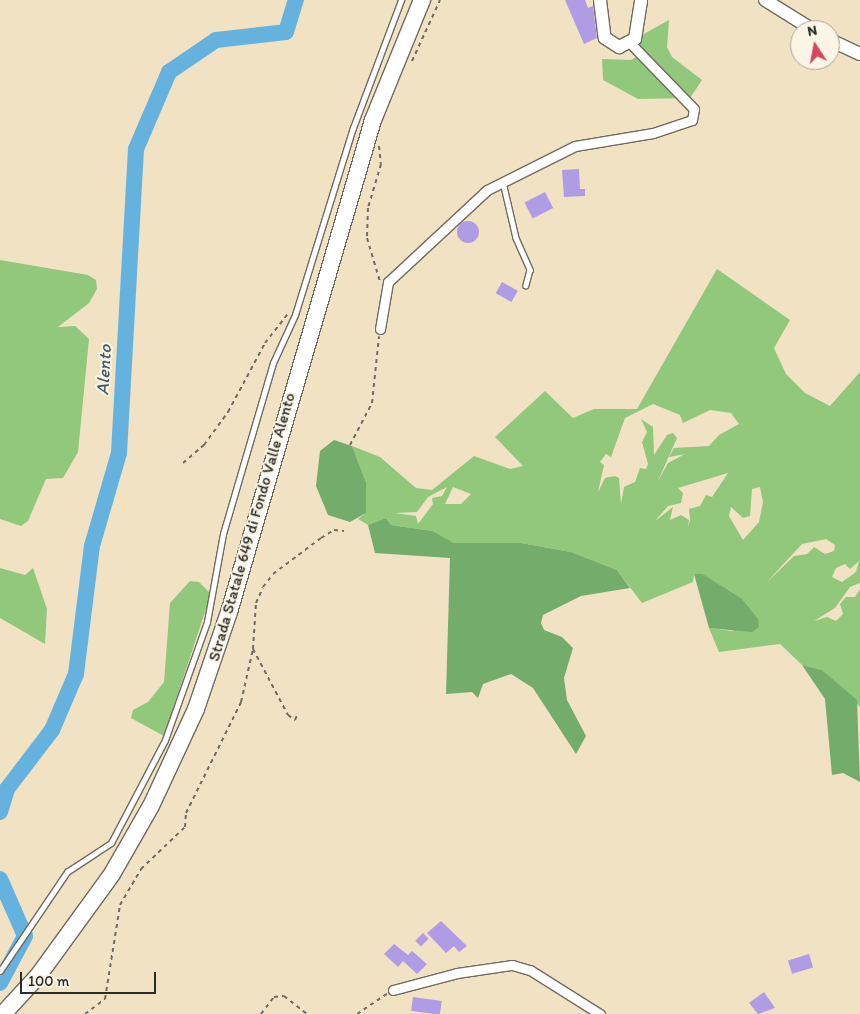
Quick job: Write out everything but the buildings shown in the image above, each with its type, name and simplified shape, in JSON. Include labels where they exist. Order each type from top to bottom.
[{"type":"highway","name":"Strada Statale 649 di Fondo Valle Alento","points":[[3,1014],[38,976],[112,874],[151,806],[196,709],[230,609],[373,120],[422,0]]},
{"type":"main road","points":[[600,0],[605,38],[615,47],[631,44],[638,33],[641,0]]},
{"type":"main road","points":[[765,0],[797,20]]},
{"type":"main road","points":[[840,45],[860,54]]},
{"type":"street","points":[[380,329],[383,291],[398,270],[453,219],[503,181],[575,146],[653,133],[692,120],[694,109],[631,44]]},
{"type":"street","points":[[394,990],[512,965],[530,970],[600,1014]]},
{"type":"lane","points":[[0,971],[67,872],[111,843],[165,740],[207,622],[223,534],[272,363],[299,306],[353,128],[401,0]]},
{"type":"lane","points":[[503,181],[516,238],[530,270],[526,285]]},
{"type":"path","points":[[410,64],[440,0]]},
{"type":"path","points":[[378,136],[381,164],[368,208],[367,238],[383,291]]},
{"type":"path","points":[[183,463],[204,445],[228,412],[276,325],[299,306]]},
{"type":"path","points":[[350,444],[372,403],[380,329]]},
{"type":"path","points":[[85,1014],[104,999],[120,906],[141,869],[185,827],[186,813],[241,702],[253,650],[256,603],[273,574],[328,533],[344,531]]},
{"type":"path","points":[[253,650],[288,715],[295,720],[298,713]]},
{"type":"path","points":[[357,1014],[394,990]]},
{"type":"path","points":[[261,1014],[274,997],[284,996],[307,1014]]},
{"type":"green space","points":[[669,20],[667,47],[672,57],[702,80],[690,98],[638,99],[603,80],[602,59],[631,60],[636,57],[642,35]]},
{"type":"green space","points":[[0,260],[88,275],[96,280],[97,289],[89,303],[58,327],[75,326],[89,339],[78,452],[63,478],[46,479],[28,521],[21,526],[0,519]]},
{"type":"green space","points":[[717,269],[790,320],[774,348],[786,374],[805,393],[830,406],[860,372],[860,583],[850,587],[835,608],[814,621],[827,617],[836,621],[843,614],[840,604],[846,597],[855,597],[860,589],[860,707],[822,670],[802,665],[780,644],[719,652],[709,628],[733,631],[741,598],[703,574],[694,574],[693,582],[642,603],[617,570],[571,552],[521,543],[454,543],[433,531],[391,525],[386,518],[368,525],[358,519],[366,513],[366,482],[352,446],[380,457],[416,488],[432,490],[474,456],[510,469],[523,466],[495,437],[545,391],[573,418],[594,409],[637,409]],"holes":[[[653,404],[680,415],[683,423],[710,410],[731,413],[739,424],[719,435],[709,446],[674,448],[669,457],[685,454],[668,463],[658,481],[677,438],[673,433],[667,435],[654,455],[653,427],[641,419],[647,432],[642,442],[648,464],[646,469],[640,468],[635,482],[624,487],[621,504],[619,478],[615,476],[605,478],[598,492],[604,465],[600,462],[606,454],[611,457],[625,418]],[[728,473],[712,497],[706,495],[700,506],[689,509],[690,520],[688,527],[689,520],[681,515],[670,520],[673,507],[655,521],[668,506],[681,503],[683,493],[678,488]],[[447,487],[442,496],[432,498],[433,504],[418,524],[416,516],[395,513],[417,512],[428,497]],[[453,487],[471,494],[461,504],[445,504]],[[760,487],[763,502],[759,522],[743,540],[729,516],[731,507],[743,518],[750,516],[752,489]],[[826,539],[835,545],[834,551],[825,554],[814,547],[807,554],[794,556],[766,583],[802,544]],[[859,561],[856,572],[842,582],[832,577],[836,568],[845,564],[850,569]]]},
{"type":"green space","points":[[334,440],[352,446],[366,482],[366,513],[350,522],[328,515],[316,486],[320,451]]},
{"type":"green space","points":[[386,518],[391,525],[433,531],[454,543],[521,543],[571,552],[617,570],[630,588],[581,596],[543,615],[541,623],[544,630],[562,637],[573,648],[564,678],[567,700],[586,736],[576,754],[533,688],[511,674],[483,684],[478,698],[472,692],[446,694],[450,558],[375,553],[368,525]]},
{"type":"green space","points":[[0,568],[25,575],[33,568],[47,609],[45,644],[0,618]]},
{"type":"green space","points":[[694,574],[703,574],[741,598],[758,619],[759,627],[752,632],[709,628]]},
{"type":"green space","points":[[190,581],[199,582],[211,594],[164,736],[131,718],[133,710],[148,702],[164,682],[170,603]]},
{"type":"green space","points":[[802,665],[822,670],[857,700],[860,782],[843,773],[832,775],[825,699]]},
{"type":"waterway","name":"Alento","points":[[0,812],[7,789],[52,730],[76,674],[92,546],[119,453],[136,149],[169,72],[216,40],[286,32],[296,0]]},
{"type":"waterway","name":"Alento","points":[[0,879],[25,936],[0,983]]}]
